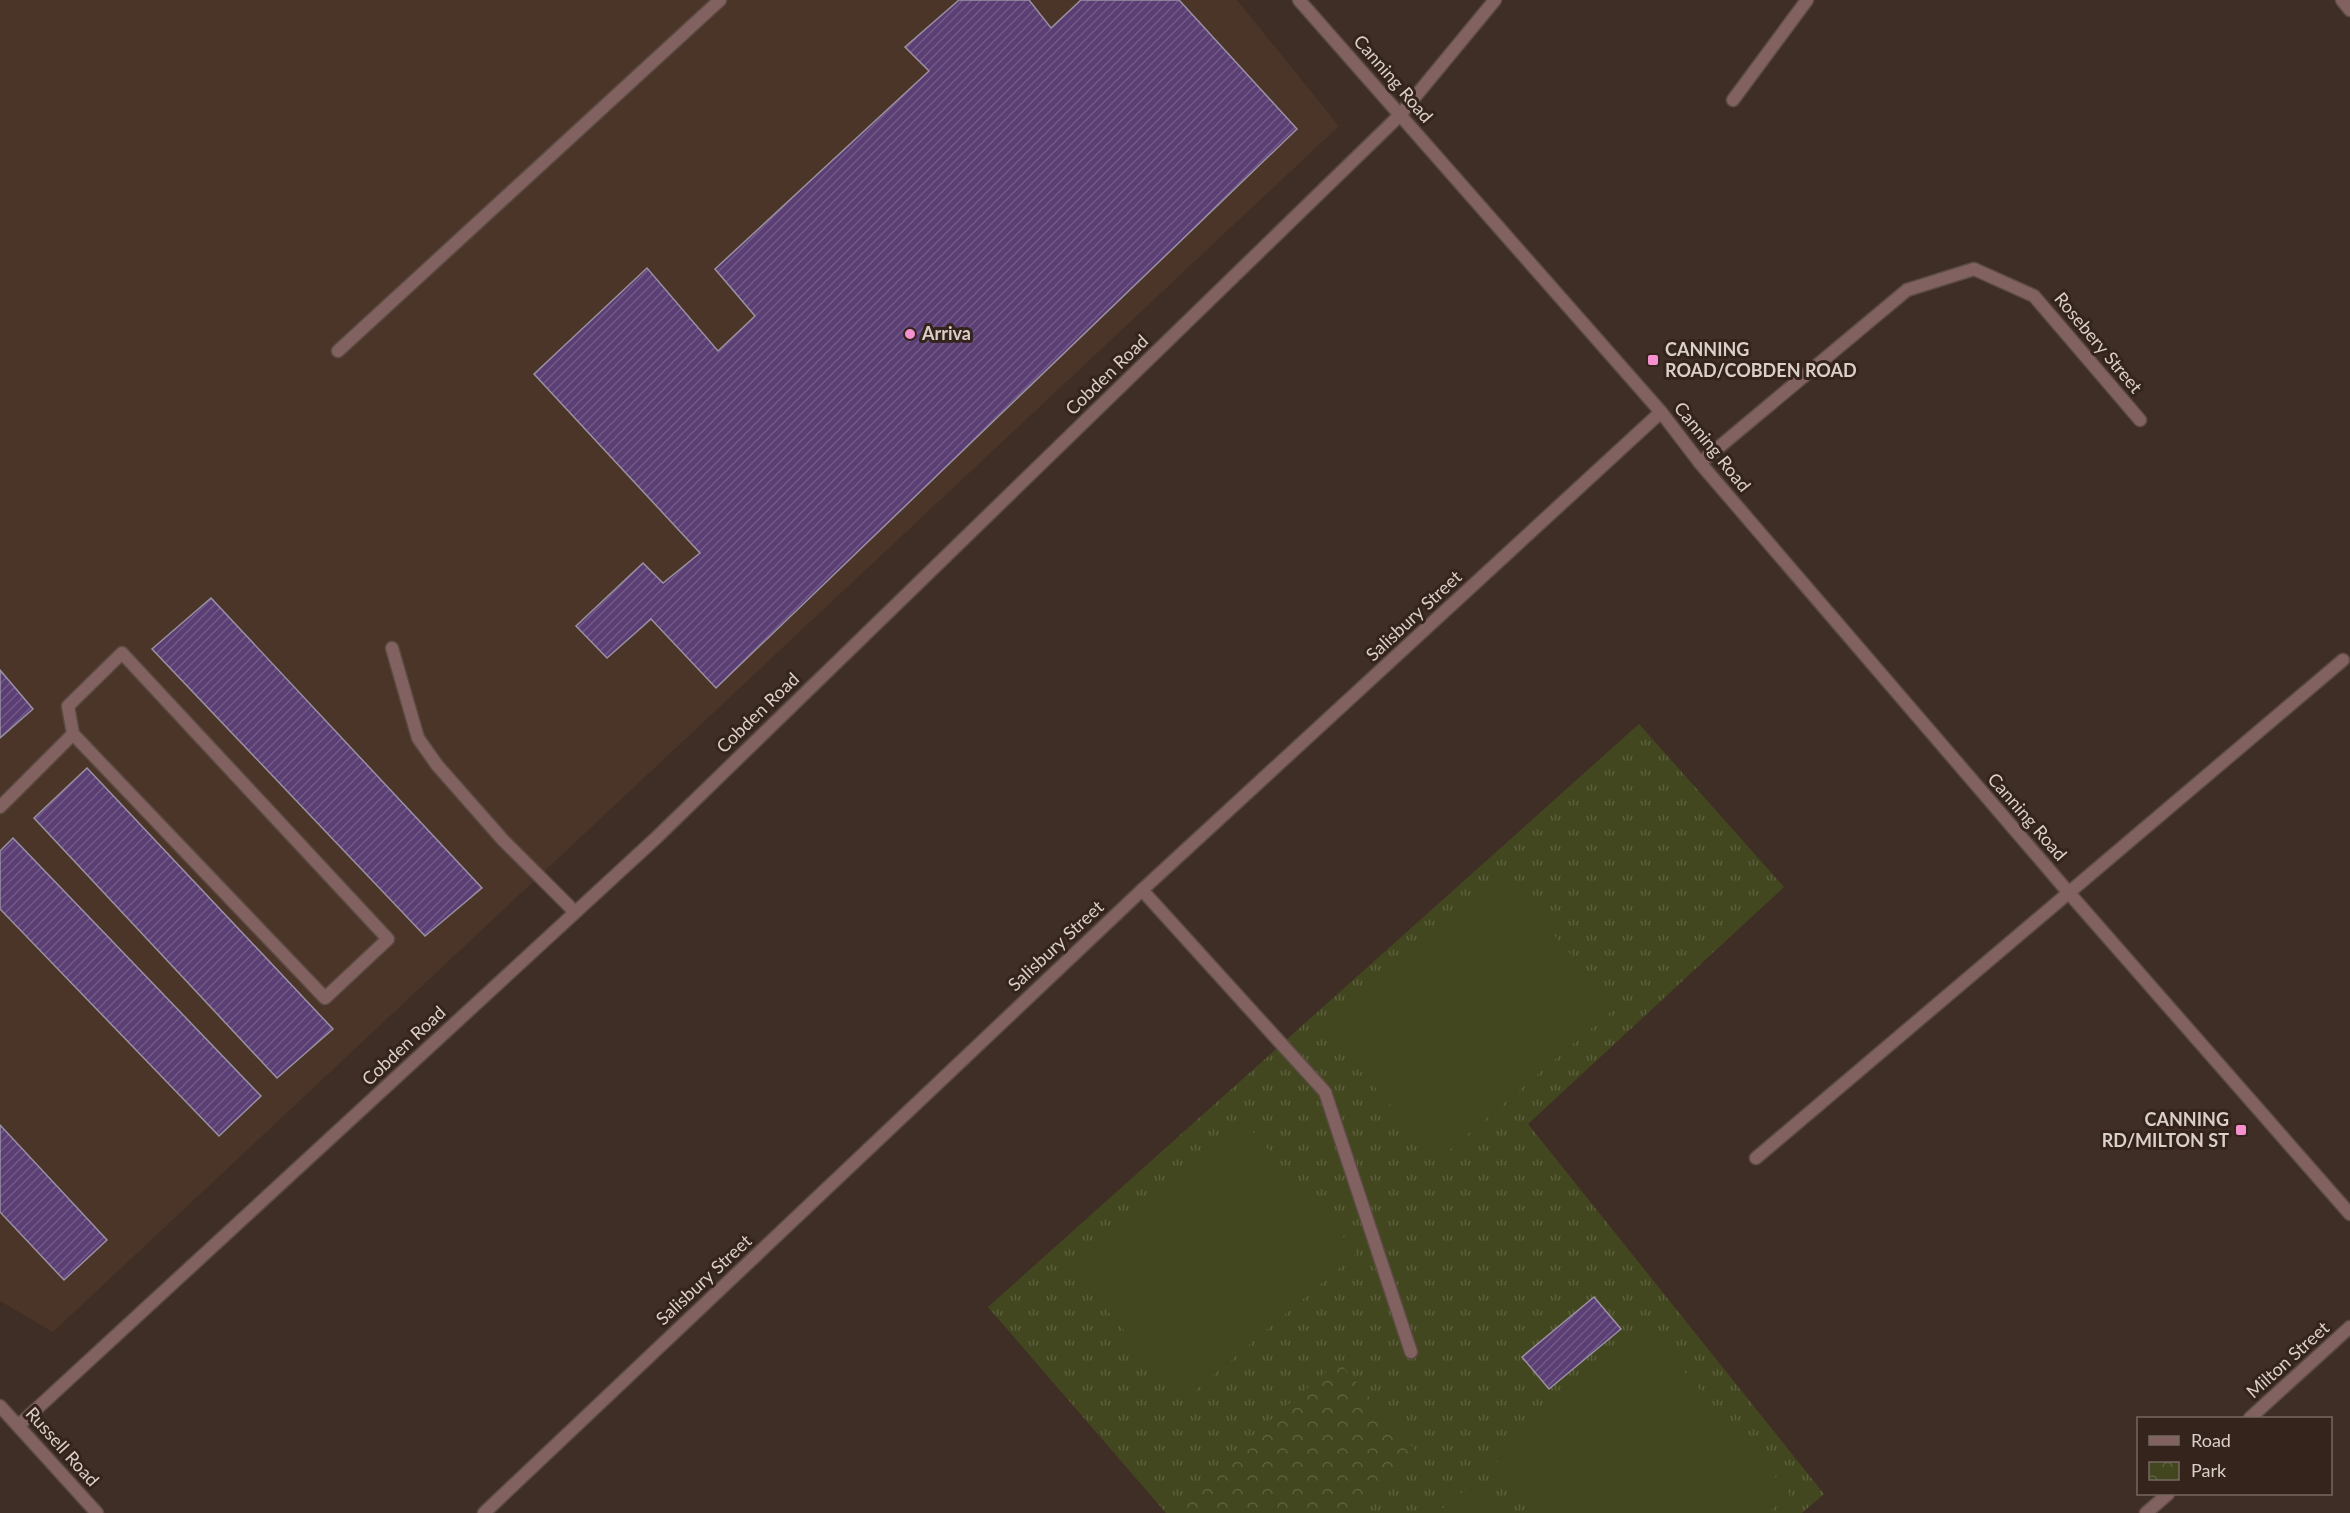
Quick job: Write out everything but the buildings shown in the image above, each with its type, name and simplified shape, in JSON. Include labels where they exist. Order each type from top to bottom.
[{"type":"street","points":[[338,351],[720,0]]},
{"type":"street","name":"Canning Road","points":[[1299,0],[1662,412],[1700,463],[2069,893],[2350,1214]]},
{"type":"street","name":"Cobden Road","points":[[19,1425],[656,838],[1400,115],[1495,0]]},
{"type":"street","points":[[1733,100],[1807,0]]},
{"type":"street","points":[[2342,0],[2350,10]]},
{"type":"street","name":"Rosebery Street","points":[[1700,463],[1907,290],[1974,269],[2034,296],[2140,420]]},
{"type":"street","name":"Salisbury Street","points":[[484,1513],[1142,890],[1662,412]]},
{"type":"street","points":[[392,648],[418,738],[436,765],[503,840],[575,912]]},
{"type":"street","points":[[122,654],[388,939],[324,998],[73,734],[68,706],[122,654]]},
{"type":"street","points":[[1756,1158],[2343,660]]},
{"type":"street","points":[[0,807],[73,734]]},
{"type":"street","points":[[1142,890],[1325,1092],[1411,1352]]},
{"type":"street","name":"Milton Street","points":[[2252,1417],[2350,1327]]},
{"type":"street","name":"Russell Road","points":[[0,1407],[19,1425],[97,1513]]},
{"type":"street","points":[[2146,1513],[2167,1495]]},
{"type":"shaded area","points":[[0,0],[1237,0],[1339,126],[53,1332],[0,1301]]},
{"type":"green space","points":[[1639,724],[1784,887],[1528,1124],[1824,1494],[1802,1513],[1166,1513],[988,1307]]},
{"type":"green space","points":[[1502,875],[1616,1007],[1438,1160],[1324,1028]]},
{"type":"green space","points":[[1243,1120],[1357,1253],[1184,1400],[1070,1267]]},
{"type":"green space","points":[[1649,1331],[1790,1494],[1768,1513],[1531,1513],[1491,1467]]},
{"type":"green space","points":[[1338,1361],[1415,1450],[1341,1513],[1185,1513],[1176,1503]]},
{"type":"green space","points":[[1473,1484],[1497,1513],[1437,1513]]},
{"type":"place","name":"Arriva","points":[[910,334]]},
{"type":"place","name":"CANNING ROAD/COBDEN ROAD","points":[[1653,360]]},
{"type":"place","name":"CANNING RD/MILTON ST","points":[[2241,1130]]}]
